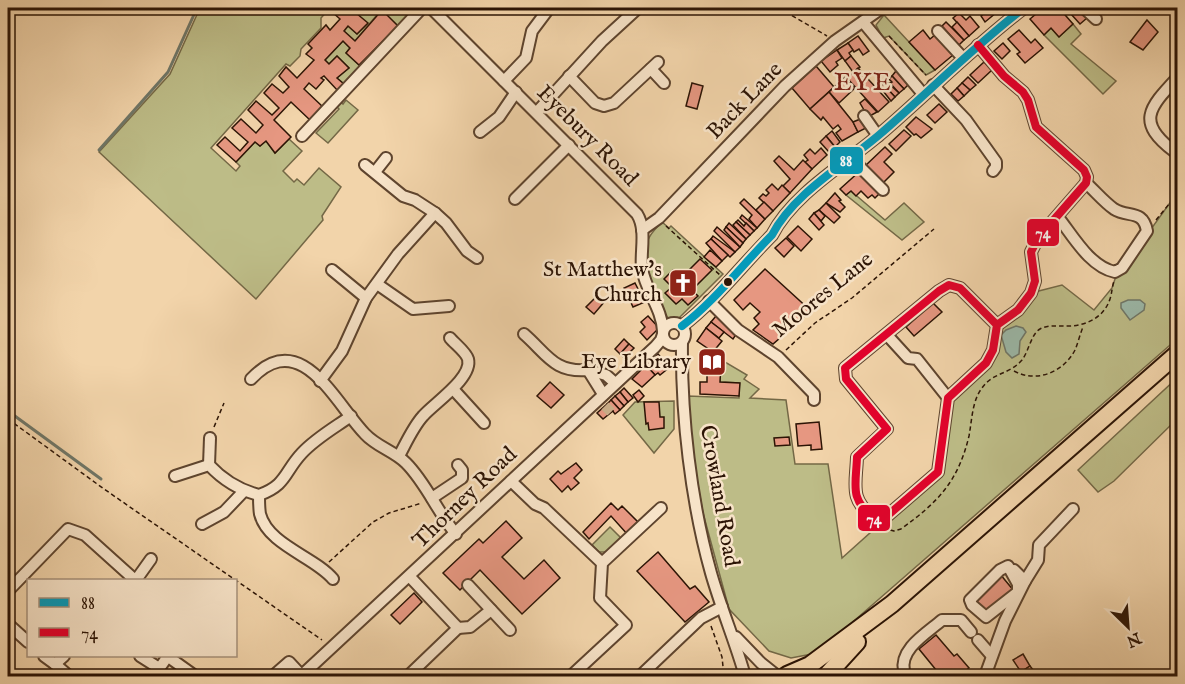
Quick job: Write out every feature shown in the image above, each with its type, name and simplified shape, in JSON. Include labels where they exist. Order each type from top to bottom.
[{"type":"highway","points":[[781,676],[818,659],[892,604],[1178,353]]},
{"type":"highway","points":[[826,676],[892,604]]},
{"type":"street","points":[[302,136],[422,8]]},
{"type":"street","name":"Eyebury Road","points":[[431,8],[637,214],[641,220],[642,230]]},
{"type":"street","points":[[537,112],[602,41],[638,8]]},
{"type":"street","name":"Back Lane","points":[[642,230],[658,218],[785,86],[835,41],[882,8]]},
{"type":"street","points":[[642,230],[643,273],[674,332],[709,302],[772,235],[778,224],[800,200],[878,136],[963,58],[1024,8]]},
{"type":"street","points":[[1084,8],[1096,19]]},
{"type":"street","points":[[504,81],[526,58],[532,31],[547,11]]},
{"type":"street","points":[[863,22],[923,94]]},
{"type":"street","points":[[939,32],[963,58]]},
{"type":"street","points":[[978,45],[1004,76],[1023,92],[1028,100],[1036,127],[1084,170],[1087,177],[1086,183],[1038,238],[1031,252],[1035,281],[1031,293],[1018,310],[997,325],[993,350],[986,363],[948,398],[938,472],[887,516],[874,518],[861,508],[856,498],[857,457],[887,429],[846,379],[845,369],[949,285],[960,288],[997,325]]},
{"type":"street","points":[[569,76],[595,103],[604,106],[614,103],[655,66],[664,84]]},
{"type":"street","points":[[1174,152],[1153,132],[1149,118],[1155,102],[1178,77]]},
{"type":"street","points":[[933,85],[966,120],[996,162],[993,171]]},
{"type":"street","points":[[480,132],[499,117],[516,92]]},
{"type":"street","points":[[864,116],[878,136]]},
{"type":"street","points":[[515,199],[569,145]]},
{"type":"street","points":[[850,157],[883,190]]},
{"type":"street","points":[[375,172],[386,158]]},
{"type":"street","points":[[365,165],[403,196],[415,200],[435,213],[446,223],[467,251],[477,258]]},
{"type":"street","points":[[1058,217],[1092,260],[1104,270],[1115,272],[1122,268],[1147,231],[1145,224],[1136,214],[1114,209],[1086,183]]},
{"type":"street","points":[[320,381],[342,351],[366,297],[398,254],[435,213]]},
{"type":"street","points":[[332,270],[366,297]]},
{"type":"street","points":[[377,284],[412,309],[449,306]]},
{"type":"street","name":"Moores Lane","points":[[709,302],[738,330],[778,357]]},
{"type":"street","name":"Thorney Road","points":[[302,676],[602,399],[615,383],[674,332]]},
{"type":"street","name":"Crowland Road","points":[[674,332],[682,361],[687,438],[701,547],[733,635],[745,676]]},
{"type":"street","points":[[524,333],[558,366],[571,372],[588,370],[606,375],[615,383]]},
{"type":"street","points":[[887,336],[908,358],[917,359],[948,398]]},
{"type":"street","points":[[399,456],[422,417],[453,389],[464,375],[468,358],[450,338]]},
{"type":"street","points":[[778,357],[814,394],[814,400]]},
{"type":"street","points":[[252,372],[290,359],[305,366],[351,416],[364,434],[399,456],[421,480],[445,521],[456,534]]},
{"type":"street","points":[[588,370],[602,399]]},
{"type":"street","points":[[453,389],[484,423]]},
{"type":"street","points":[[210,438],[209,465],[221,477],[244,491],[259,495],[279,485],[301,455],[319,437],[351,416]]},
{"type":"street","points":[[175,476],[209,465]]},
{"type":"street","points":[[432,498],[462,478],[462,470],[458,465]]},
{"type":"street","points":[[511,481],[535,504],[544,508],[602,563]]},
{"type":"street","points":[[202,524],[225,512],[244,491]]},
{"type":"street","points":[[259,495],[261,516],[268,528],[284,544],[322,568],[333,579]]},
{"type":"street","points":[[571,676],[626,625],[600,598],[602,563],[661,508]]},
{"type":"street","points":[[985,676],[1000,633],[1025,581],[1038,560],[1039,545],[1073,508]]},
{"type":"street","points":[[8,591],[68,529],[85,535],[135,579]]},
{"type":"street","points":[[137,579],[151,559]]},
{"type":"street","points":[[1008,566],[1025,581]]},
{"type":"street","points":[[1008,566],[1018,584],[1018,592],[1007,601],[996,620],[988,620],[972,605],[970,600],[1000,570],[1008,566]]},
{"type":"street","points":[[410,577],[458,628]]},
{"type":"street","points":[[468,585],[510,630]]},
{"type":"street","points":[[640,676],[722,607]]},
{"type":"street","points":[[408,676],[458,628],[470,627],[491,610]]},
{"type":"street","points":[[903,675],[902,664],[905,653],[942,620],[961,620],[992,655]]},
{"type":"street","points":[[8,624],[25,639]]},
{"type":"street","name":"Crowland Road","points":[[733,635],[760,663],[781,676]]},
{"type":"street","points":[[45,657],[69,676]]},
{"type":"street","points":[[55,664],[63,657]]},
{"type":"street","points":[[141,657],[157,672],[167,657]]},
{"type":"street","points":[[169,657],[195,676]]},
{"type":"street","points":[[273,676],[292,659],[302,676]]},
{"type":"street","points":[[416,668],[425,676]]},
{"type":"path","points":[[779,8],[835,41]]},
{"type":"path","points":[[878,40],[889,35],[926,75]]},
{"type":"path","points":[[1151,228],[1178,193]]},
{"type":"path","points":[[658,218],[727,282]]},
{"type":"path","name":"Moores Lane","points":[[778,357],[815,323],[852,298],[934,229]]},
{"type":"path","points":[[880,517],[883,528],[897,531],[942,495],[960,466],[973,407],[981,388],[992,377],[1012,370],[1023,359],[1036,332],[1041,328],[1083,326],[1099,315],[1106,308],[1115,279]]},
{"type":"path","points":[[1012,370],[1024,376],[1034,377],[1052,372],[1067,361],[1083,326]]},
{"type":"path","points":[[210,438],[224,403]]},
{"type":"path","points":[[8,419],[234,579]]},
{"type":"path","points":[[322,568],[373,522],[389,513],[426,502],[432,498]]},
{"type":"path","points":[[237,581],[333,647]]},
{"type":"path","points":[[705,620],[722,657],[724,676]]},
{"type":"shaded area","points":[[200,8],[330,8],[321,18],[321,28],[301,49],[300,56],[290,66],[286,64],[211,148],[236,171],[240,166],[236,162],[255,142],[260,146],[266,141],[275,153],[289,139],[302,151],[283,171],[294,182],[297,179],[304,185],[319,168],[341,187],[322,216],[323,220],[256,299],[99,152],[170,74]]},
{"type":"shaded area","points":[[350,8],[404,8],[407,16],[398,26],[381,10],[355,41],[344,31],[348,26],[357,34],[367,24]]},
{"type":"shaded area","points":[[884,15],[935,70],[926,75],[889,36],[883,38],[876,25]]},
{"type":"shaded area","points":[[1073,24],[1081,34],[1071,44],[1116,81],[1103,94],[1044,35],[1051,28],[1059,37]]},
{"type":"shaded area","points":[[343,41],[350,48],[346,53],[360,66],[344,84],[337,78],[349,68],[337,56],[329,64],[325,60]]},
{"type":"shaded area","points":[[346,100],[358,110],[328,143],[316,133],[339,109],[336,106],[340,101],[343,104]]},
{"type":"shaded area","points":[[851,191],[885,220],[904,203],[924,222],[902,240],[846,195]]},
{"type":"shaded area","points":[[1177,193],[1177,339],[847,627],[812,654],[791,658],[769,651],[729,609],[703,513],[693,458],[688,396],[739,398],[739,383],[720,382],[720,359],[747,375],[744,379],[759,389],[750,398],[786,400],[795,464],[828,464],[842,558],[938,472],[948,398],[993,350],[997,325],[1031,293],[1062,285],[1094,310],[1112,288],[1115,279]]},
{"type":"shaded area","points":[[662,222],[669,228],[671,226],[723,274],[676,321],[667,317],[653,288],[646,266],[646,245],[651,234]]},
{"type":"shaded area","points":[[1128,300],[1140,300],[1145,304],[1144,310],[1130,320],[1121,308],[1121,303]]},
{"type":"shaded area","points":[[1016,326],[1023,328],[1026,332],[1020,341],[1019,354],[1012,358],[1006,352],[1001,335]]},
{"type":"shaded area","points":[[1177,378],[1177,419],[1114,481],[1098,492],[1078,470]]},
{"type":"shaded area","points":[[674,401],[674,429],[654,453],[623,415],[635,402]]},
{"type":"shaded area","points":[[610,527],[622,539],[607,552],[599,552],[592,545]]},
{"type":"building","points":[[335,8],[350,8],[368,23],[357,34],[348,26],[344,31],[355,41],[382,10],[398,26],[359,65],[346,53],[350,48],[343,41],[325,60],[329,64],[337,56],[349,68],[337,78],[344,84],[338,91],[324,76],[321,78],[324,80],[316,89],[309,83],[304,89],[323,107],[311,121],[291,102],[274,120],[291,137],[275,153],[266,141],[260,146],[255,142],[236,162],[217,145],[225,137],[240,151],[248,142],[232,128],[241,119],[256,133],[263,125],[248,110],[256,101],[272,115],[279,108],[264,93],[272,84],[283,93],[289,87],[279,76],[286,67],[297,78],[314,60],[306,54],[312,48],[308,44],[326,25],[330,30],[340,19],[331,11]]},
{"type":"building","points":[[982,8],[1002,8],[985,22],[981,16],[986,12]]},
{"type":"building","points":[[1043,8],[1059,8],[1073,24],[1059,37],[1051,28],[1044,35],[1030,19]]},
{"type":"building","points":[[1078,8],[1087,18],[1080,24],[1071,14]]},
{"type":"building","points":[[959,13],[966,20],[970,16],[979,27],[969,36],[953,18]]},
{"type":"building","points":[[1147,20],[1158,32],[1143,50],[1130,42]]},
{"type":"building","points":[[946,22],[964,40],[959,45],[942,26]]},
{"type":"building","points":[[957,22],[969,36],[964,40],[952,27]]},
{"type":"building","points":[[923,30],[930,39],[935,35],[953,55],[935,70],[909,42]]},
{"type":"building","points":[[1019,30],[1031,43],[1035,39],[1043,48],[1025,63],[1017,54],[1020,52],[1008,39]]},
{"type":"building","points":[[858,36],[869,51],[863,55],[859,49],[854,52],[848,43]]},
{"type":"building","points":[[848,43],[853,50],[849,53],[851,56],[845,61],[837,50]]},
{"type":"building","points":[[1003,43],[1010,51],[1002,59],[994,51]]},
{"type":"building","points":[[837,50],[842,58],[836,62],[838,65],[830,72],[821,61]]},
{"type":"building","points":[[851,56],[860,67],[853,72],[845,61]]},
{"type":"building","points":[[984,62],[992,70],[978,83],[970,75]]},
{"type":"building","points":[[816,66],[834,87],[810,109],[792,88]]},
{"type":"building","points":[[858,68],[889,102],[878,112],[847,78]]},
{"type":"building","points":[[896,71],[908,85],[904,89],[892,76]]},
{"type":"building","points":[[892,76],[904,89],[899,93],[890,83],[892,82],[889,79]]},
{"type":"building","points":[[845,77],[855,88],[839,103],[829,92]]},
{"type":"building","points":[[968,77],[976,85],[970,90],[962,83]]},
{"type":"building","points":[[886,81],[899,93],[895,97],[883,84]]},
{"type":"building","points":[[692,83],[703,86],[697,109],[686,106]]},
{"type":"building","points":[[962,83],[970,90],[964,96],[957,88]]},
{"type":"building","points":[[883,84],[895,97],[891,101],[880,87]]},
{"type":"building","points":[[957,88],[964,96],[958,101],[951,94]]},
{"type":"building","points":[[829,92],[853,122],[858,132],[842,141],[836,133],[841,129],[838,125],[833,129],[823,117],[821,120],[810,109]]},
{"type":"building","points":[[865,99],[877,112],[868,117],[860,103]]},
{"type":"building","points":[[939,104],[947,112],[935,123],[927,115]]},
{"type":"building","points":[[916,117],[932,129],[921,138],[906,127]]},
{"type":"building","points":[[863,118],[868,127],[858,132],[853,122]]},
{"type":"building","points":[[904,130],[911,136],[896,151],[889,144]]},
{"type":"building","points":[[832,131],[840,142],[835,147],[826,136]]},
{"type":"building","points":[[826,136],[835,147],[829,152],[820,142]]},
{"type":"building","points":[[885,147],[892,154],[884,162],[894,172],[882,184],[864,167]]},
{"type":"building","points":[[821,148],[827,155],[812,169],[805,162],[808,160],[804,155],[810,149],[815,154]]},
{"type":"building","points":[[779,156],[794,170],[803,160],[812,169],[790,193],[783,186],[790,179],[774,161]]},
{"type":"building","points":[[860,171],[881,192],[875,198],[872,195],[868,198],[861,191],[856,196],[851,191],[846,195],[840,189]]},
{"type":"building","points":[[772,184],[778,190],[782,185],[790,193],[773,211],[759,198],[769,193],[766,190]]},
{"type":"building","points":[[835,193],[845,207],[840,212],[826,203]]},
{"type":"building","points":[[744,199],[765,219],[757,228],[749,219],[752,215],[740,203]]},
{"type":"building","points":[[764,202],[773,211],[765,219],[756,210]]},
{"type":"building","points":[[826,203],[840,217],[834,223],[819,210]]},
{"type":"building","points":[[819,210],[825,216],[821,221],[814,213]]},
{"type":"building","points":[[814,213],[824,225],[819,230],[809,219]]},
{"type":"building","points":[[742,215],[757,228],[754,231],[740,218]]},
{"type":"building","points":[[738,220],[744,226],[746,223],[754,231],[750,235],[736,222]]},
{"type":"building","points":[[736,222],[750,235],[746,239],[733,225]]},
{"type":"building","points":[[729,223],[746,239],[743,243],[726,227]]},
{"type":"building","points":[[798,226],[812,239],[801,251],[787,237]]},
{"type":"building","points":[[717,227],[740,247],[735,252],[714,231]]},
{"type":"building","points":[[726,227],[743,243],[740,247],[724,230]]},
{"type":"building","points":[[713,236],[735,252],[730,257],[711,239]]},
{"type":"building","points":[[786,238],[794,246],[784,257],[775,248]]},
{"type":"building","points":[[711,239],[728,255],[722,261],[706,243]]},
{"type":"building","points":[[710,250],[722,261],[716,267],[704,257]]},
{"type":"building","name":"St Matthew's Church","points":[[700,259],[712,270],[692,290],[698,296],[688,305],[682,299],[676,304],[665,293],[672,287],[664,279],[673,270],[681,278]]},
{"type":"building","points":[[765,269],[811,311],[773,344],[753,330],[759,324],[754,318],[760,312],[750,303],[743,310],[734,300]]},
{"type":"building","points":[[635,283],[639,291],[628,296],[624,288]]},
{"type":"building","points":[[639,291],[645,302],[633,307],[628,296]]},
{"type":"building","points":[[598,295],[605,301],[594,314],[586,307]]},
{"type":"building","points":[[933,303],[942,312],[914,336],[906,327]]},
{"type":"building","points":[[648,316],[659,328],[647,340],[640,332],[645,327],[641,322]]},
{"type":"building","points":[[716,316],[737,333],[733,339],[711,322]]},
{"type":"building","points":[[711,322],[724,332],[719,338],[706,328]]},
{"type":"building","points":[[706,328],[722,341],[713,352],[697,341]]},
{"type":"building","points":[[624,339],[629,344],[620,354],[615,349]]},
{"type":"building","points":[[629,344],[634,348],[624,358],[620,354]]},
{"type":"building","points":[[658,354],[670,367],[660,375],[658,373],[655,375],[646,365]]},
{"type":"building","points":[[707,362],[721,363],[720,382],[740,383],[739,396],[700,394],[700,382],[707,382]]},
{"type":"building","points":[[646,365],[655,375],[642,387],[632,379]]},
{"type":"building","points":[[550,382],[564,395],[551,408],[537,396]]},
{"type":"building","points":[[624,388],[633,398],[628,402],[620,392]]},
{"type":"building","points":[[639,390],[644,396],[638,402],[633,395]]},
{"type":"building","points":[[620,392],[628,402],[624,406],[615,396]]},
{"type":"building","points":[[615,396],[624,406],[620,410],[611,400]]},
{"type":"building","points":[[611,400],[620,410],[615,414],[607,404]]},
{"type":"building","points":[[644,402],[659,402],[660,417],[664,417],[664,428],[649,430],[648,423],[646,424]]},
{"type":"building","points":[[607,404],[613,411],[603,419],[597,413]]},
{"type":"building","points":[[819,422],[822,449],[811,450],[811,445],[798,446],[796,424]]},
{"type":"building","points":[[789,437],[790,445],[775,446],[774,438]]},
{"type":"building","points":[[576,463],[582,470],[574,478],[579,483],[571,490],[568,486],[562,492],[550,479],[558,471],[561,474]]},
{"type":"building","points":[[611,503],[618,510],[622,506],[640,524],[628,535],[611,516],[589,539],[583,532]]},
{"type":"building","points":[[506,521],[522,538],[502,557],[524,579],[544,560],[560,578],[522,614],[480,570],[460,590],[443,573],[479,539],[483,543]]},
{"type":"building","points":[[658,552],[690,589],[695,586],[709,602],[685,622],[637,571]]},
{"type":"building","points":[[1000,574],[1014,591],[987,614],[973,598]]},
{"type":"building","points":[[414,593],[422,602],[400,624],[391,615]]},
{"type":"building","points":[[936,635],[954,656],[957,654],[969,668],[959,676],[941,676],[919,649]]},
{"type":"building","points":[[1023,654],[1030,666],[1021,672],[1013,660]]},
{"type":"building","points":[[1030,666],[1038,676],[1024,676],[1021,672]]},
{"type":"waterway","points":[[99,150],[168,72],[197,8]]},
{"type":"waterway","points":[[8,411],[101,479]]},
{"type":"tunnel","points":[[605,406],[611,412]]},
{"type":"transit line","name":"88","points":[[682,326],[706,305],[772,235],[781,220],[806,193],[879,135],[987,38],[1024,8]]},
{"type":"transit line","name":"74","points":[[978,45],[1004,76],[1023,92],[1028,100],[1036,127],[1084,170],[1087,177],[1086,183],[1038,238],[1031,252],[1035,281],[1031,293],[1018,310],[997,325],[960,288],[949,285],[845,368],[846,379],[887,429],[857,457],[855,484],[857,498],[874,518],[887,516],[938,472],[948,398],[986,363],[993,350],[997,325]]},
{"type":"place","name":"St Matthew's Church","points":[[683,283]]},
{"type":"place","name":"Eye Library","points":[[712,362]]},
{"type":"district","name":"EYE","points":[[863,82]]}]
